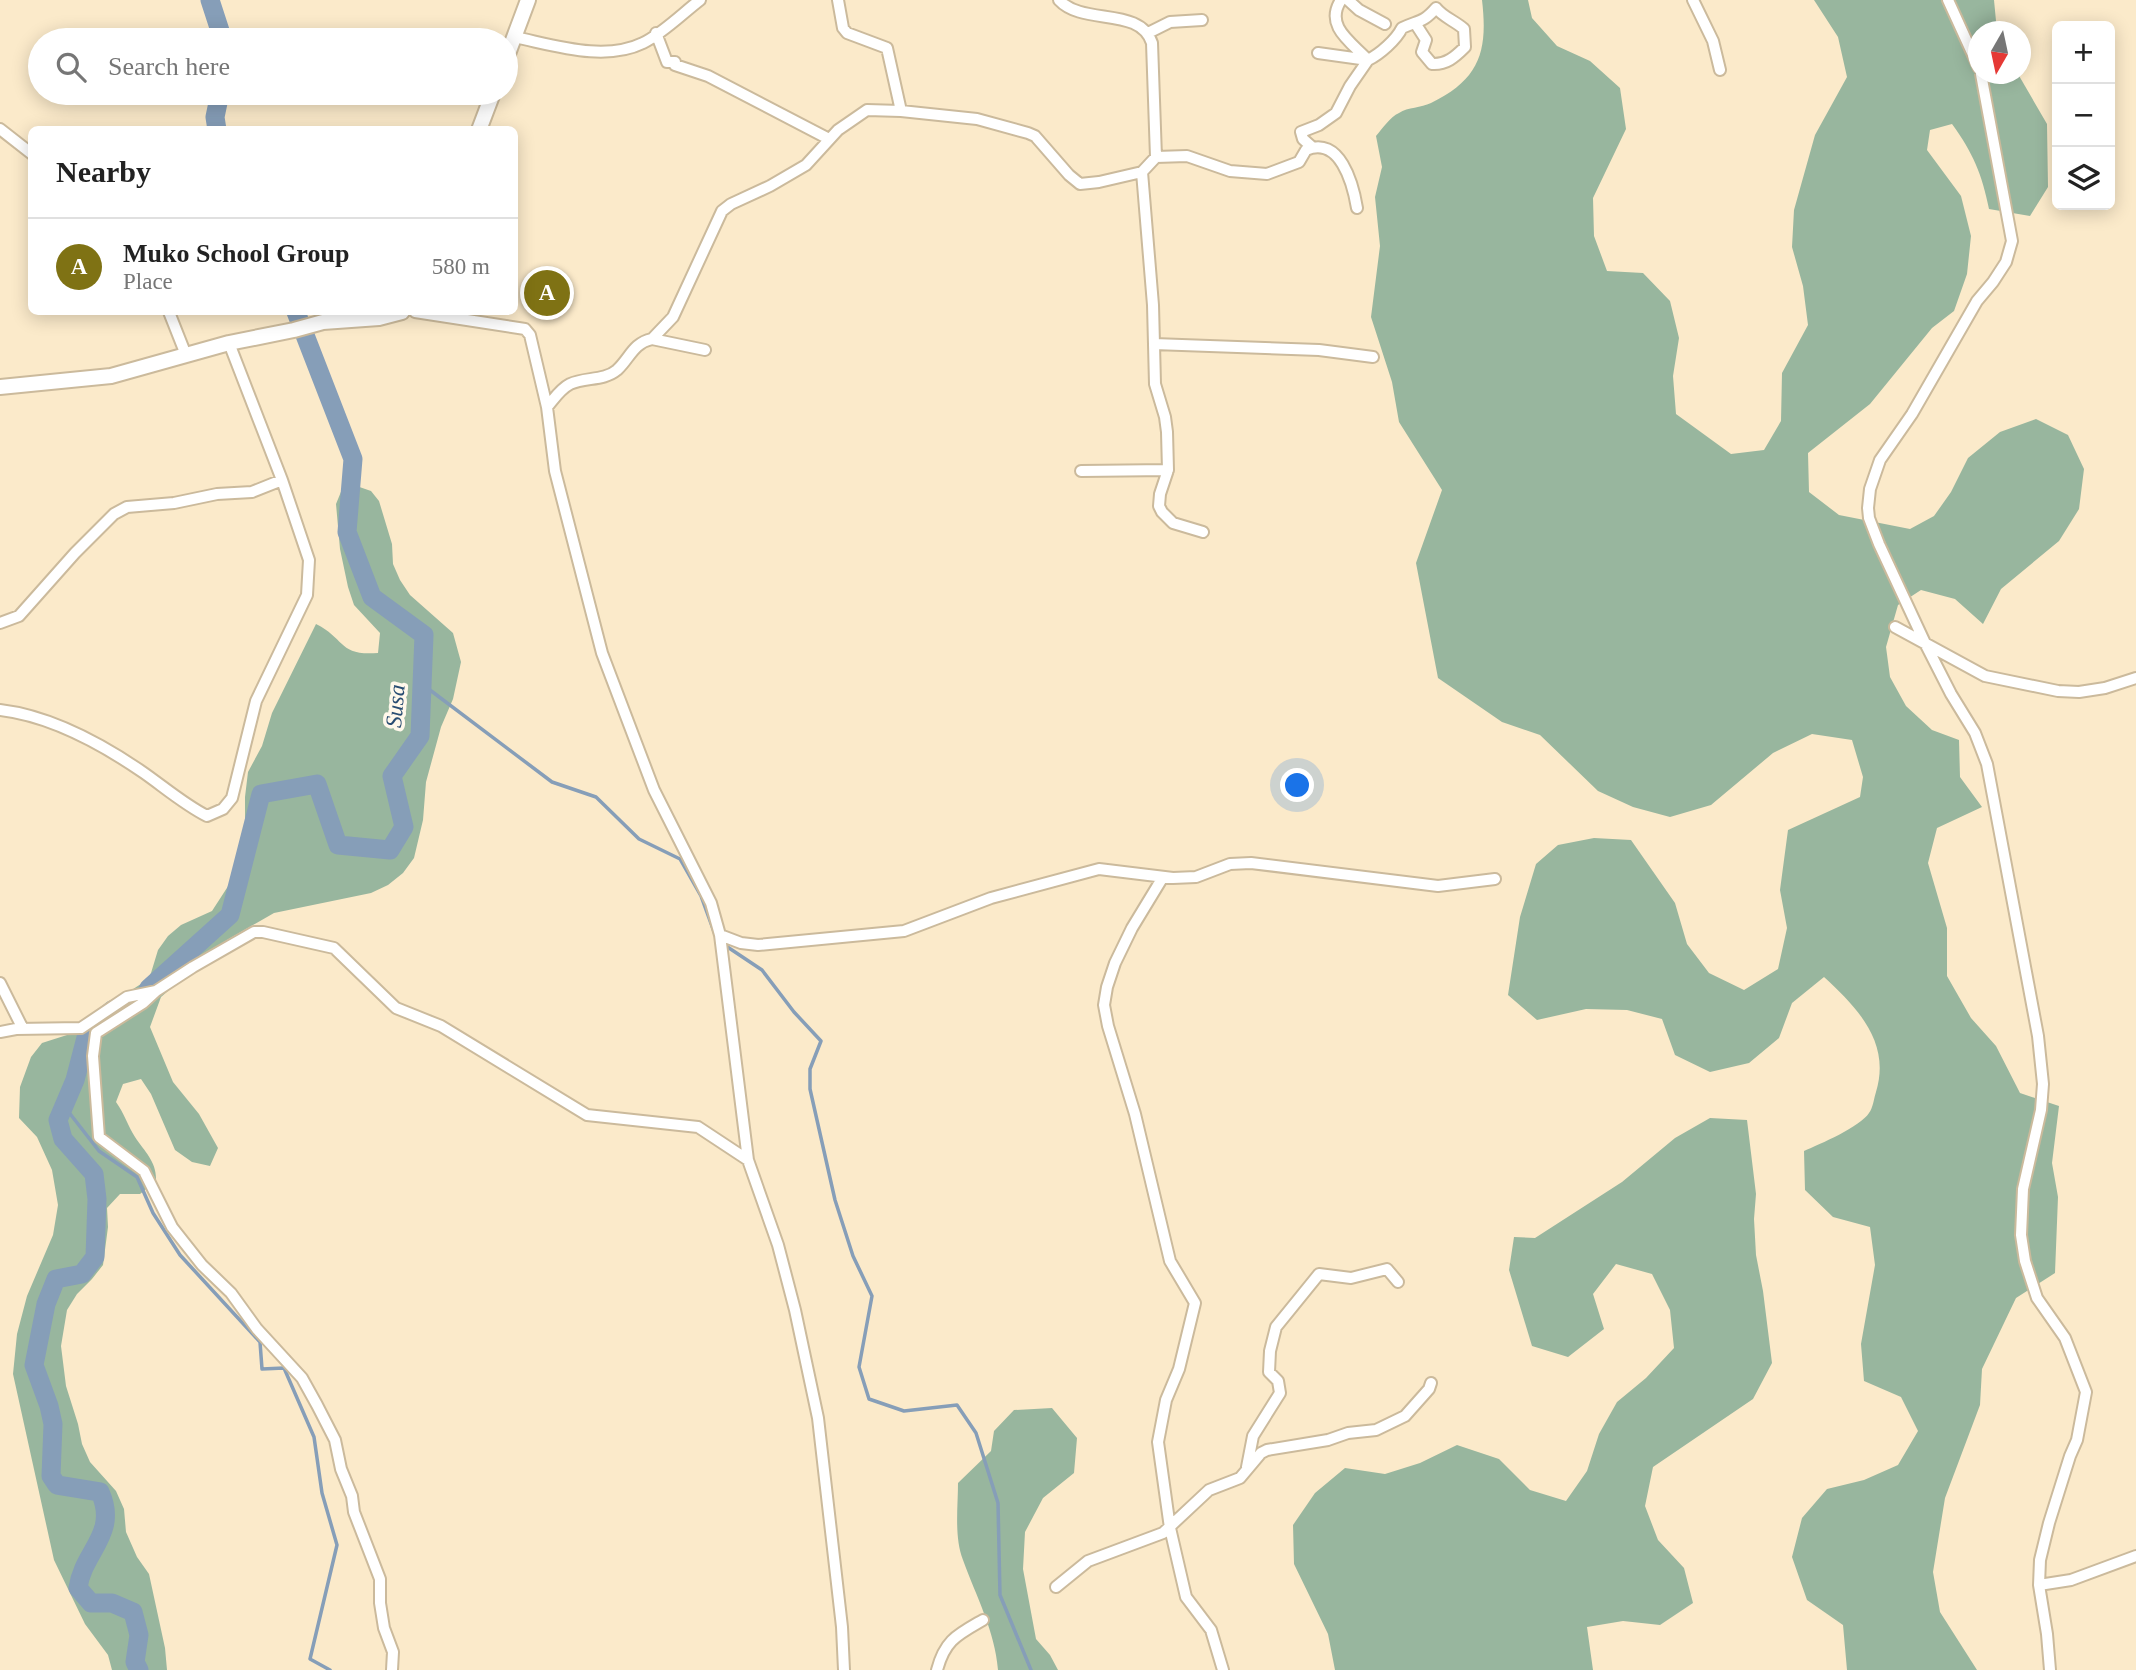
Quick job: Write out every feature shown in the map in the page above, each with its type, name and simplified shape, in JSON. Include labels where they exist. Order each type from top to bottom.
[{"type":"main road","points":[[517,28],[528,0]]},
{"type":"main road","points":[[481,126],[488,105]]},
{"type":"main road","points":[[0,387],[111,376],[229,343],[323,322],[390,315]]},
{"type":"street","points":[[518,38],[593,51],[626,49],[644,43],[700,0]]},
{"type":"street","points":[[838,0],[847,33],[888,50],[901,111]]},
{"type":"street","points":[[547,407],[569,385],[616,371],[637,345],[652,339],[673,317],[722,211],[806,165],[829,139],[867,110],[983,120],[1028,132],[1035,136],[1080,184],[1099,183],[1142,172],[1156,157],[1152,43],[1149,33],[1138,25],[1117,19],[1074,12],[1059,0]]},
{"type":"street","points":[[1341,0],[1335,9],[1336,27],[1368,60]]},
{"type":"street","points":[[1348,0],[1359,10],[1385,24]]},
{"type":"street","points":[[1693,0],[1713,41],[1720,70]]},
{"type":"street","points":[[1948,0],[1968,44]]},
{"type":"street","points":[[1318,53],[1368,60],[1398,37],[1402,28],[1415,23],[1423,21],[1436,8],[1464,29],[1465,47],[1448,61],[1432,64],[1422,52],[1426,40],[1415,23]]},
{"type":"street","points":[[1149,33],[1170,22],[1202,20]]},
{"type":"street","points":[[656,33],[667,62],[675,62],[675,65],[708,76],[829,139]]},
{"type":"street","points":[[1312,147],[1303,139],[1301,132],[1319,125],[1336,113],[1368,60]]},
{"type":"street","points":[[1983,84],[2012,241],[2006,262],[1977,301],[1912,414],[1880,460],[1870,489],[1868,518],[1925,643],[1975,733],[1987,764],[2038,1036],[2043,1084],[2041,1110],[2023,1189],[2021,1235],[2025,1261],[2037,1298],[2065,1338],[2086,1392],[2077,1440],[2044,1543],[2039,1585],[2050,1670]]},
{"type":"street","points":[[0,129],[28,151]]},
{"type":"street","points":[[1156,157],[1190,156],[1230,171],[1267,174],[1299,162],[1306,150],[1316,146],[1333,153],[1343,162],[1357,208]]},
{"type":"street","points":[[1142,172],[1153,305],[1155,384],[1165,417],[1168,470],[1160,494],[1162,512],[1179,526],[1203,532]]},
{"type":"street","points":[[170,315],[186,355]]},
{"type":"street","points":[[433,315],[528,331],[547,407],[555,471],[602,653],[654,790],[711,903],[720,941],[748,1160],[778,1245],[818,1418],[842,1627],[844,1670]]},
{"type":"street","points":[[652,339],[705,350]]},
{"type":"street","points":[[0,710],[36,717],[75,734],[134,766],[207,816],[223,809],[234,792],[256,701],[307,595],[309,560],[282,480],[229,343]]},
{"type":"street","points":[[1154,344],[1319,350],[1373,357]]},
{"type":"street","points":[[1081,471],[1168,470]]},
{"type":"street","points":[[0,623],[19,616],[75,553],[114,514],[127,507],[174,503],[217,494],[252,492],[282,480]]},
{"type":"street","points":[[1895,627],[1985,676],[2058,691],[2095,690],[2136,678]]},
{"type":"street","points":[[720,941],[758,945],[889,933],[924,925],[990,898],[1099,869],[1163,877],[1196,877],[1230,864],[1251,863],[1438,886],[1495,879]]},
{"type":"street","points":[[1163,877],[1132,928],[1115,963],[1104,1005],[1135,1114],[1170,1261],[1195,1303],[1179,1369],[1166,1400],[1158,1442],[1170,1528],[1186,1597],[1211,1630],[1223,1670]]},
{"type":"street","points":[[392,1670],[393,1652],[382,1615],[380,1579],[354,1512],[352,1496],[341,1469],[335,1440],[302,1378],[257,1329],[231,1293],[202,1265],[172,1227],[144,1171],[99,1137],[93,1056],[96,1033],[193,967],[254,932],[263,932],[334,948],[396,1008],[441,1026],[587,1115],[698,1127],[748,1160]]},
{"type":"street","points":[[0,983],[23,1029]]},
{"type":"street","points":[[0,1032],[81,1028],[127,997],[156,992]]},
{"type":"street","points":[[1247,1470],[1253,1436],[1280,1393],[1278,1381],[1269,1372],[1270,1351],[1276,1327],[1318,1274],[1351,1278],[1387,1269],[1398,1282]]},
{"type":"street","points":[[1056,1587],[1088,1561],[1163,1533],[1209,1490],[1240,1478],[1261,1453],[1328,1440],[1348,1433],[1376,1430],[1405,1416],[1429,1389],[1431,1383]]},
{"type":"street","points":[[2039,1585],[2071,1580],[2136,1556]]},
{"type":"street","points":[[937,1670],[942,1651],[948,1643],[983,1620]]},
{"type":"green space","points":[[1482,0],[1528,0],[1532,18],[1557,46],[1590,61],[1620,88],[1626,129],[1593,198],[1594,236],[1607,271],[1643,273],[1670,301],[1679,338],[1673,376],[1676,414],[1731,454],[1764,450],[1781,421],[1782,373],[1808,325],[1803,286],[1792,247],[1794,210],[1815,135],[1847,77],[1838,37],[1814,0],[1994,0],[1996,21],[1968,21],[1968,84],[2024,84],[2047,124],[2048,187],[2030,216],[1989,209],[1976,164],[1952,124],[1930,130],[1927,150],[1961,196],[1971,236],[1967,274],[1954,311],[1932,328],[1870,404],[1808,453],[1809,492],[1839,515],[1910,529],[1934,516],[1951,492],[1968,458],[2000,432],[2036,419],[2068,435],[2084,469],[2079,509],[2059,541],[2001,589],[1983,624],[1955,599],[1921,590],[1898,605],[1886,647],[1890,677],[1906,706],[1932,730],[1959,740],[1960,777],[1982,807],[1937,828],[1928,863],[1947,928],[1947,976],[1971,1018],[1996,1046],[2020,1093],[2059,1106],[2052,1163],[2058,1197],[2055,1273],[2016,1298],[1982,1369],[1980,1405],[1945,1498],[1933,1572],[1940,1612],[1977,1670],[1847,1670],[1843,1625],[1807,1600],[1792,1557],[1802,1518],[1827,1489],[1864,1480],[1898,1465],[1918,1431],[1901,1397],[1864,1381],[1861,1344],[1875,1265],[1870,1227],[1833,1217],[1805,1190],[1804,1151],[1857,1124],[1869,1113],[1872,1106],[1879,1074],[1879,1058],[1875,1042],[1859,1014],[1824,977],[1792,1003],[1779,1038],[1749,1063],[1710,1072],[1675,1055],[1662,1019],[1627,1010],[1586,1009],[1537,1020],[1508,995],[1520,917],[1536,864],[1558,845],[1594,838],[1631,840],[1675,903],[1687,944],[1709,973],[1744,990],[1778,969],[1787,928],[1780,890],[1788,830],[1860,797],[1863,777],[1852,740],[1812,734],[1773,753],[1711,805],[1670,817],[1633,807],[1598,791],[1540,735],[1502,722],[1438,678],[1416,563],[1442,490],[1399,422],[1392,382],[1371,317],[1380,246],[1375,197],[1382,167],[1376,136],[1396,115],[1431,103],[1460,84],[1477,62],[1484,18]]},
{"type":"green space","points":[[345,482],[371,491],[379,501],[392,544],[393,564],[400,580],[410,595],[453,633],[461,662],[453,699],[441,727],[426,782],[423,820],[414,858],[403,873],[388,885],[371,893],[274,913],[227,940],[161,997],[150,1027],[173,1082],[199,1114],[218,1148],[210,1166],[192,1162],[175,1150],[151,1094],[141,1079],[123,1084],[116,1102],[152,1163],[156,1181],[140,1194],[120,1194],[107,1208],[108,1227],[103,1265],[77,1294],[67,1310],[61,1346],[66,1386],[82,1444],[90,1462],[116,1491],[124,1509],[126,1532],[137,1557],[149,1574],[167,1670],[112,1670],[108,1655],[85,1624],[54,1560],[13,1374],[17,1334],[27,1296],[53,1235],[58,1205],[52,1170],[37,1137],[19,1118],[20,1087],[31,1057],[42,1043],[67,1035],[147,980],[158,950],[168,936],[181,925],[212,911],[234,877],[245,822],[248,772],[262,746],[272,713],[316,624],[349,649],[378,653],[380,633],[354,605],[340,549],[336,504]]},
{"type":"green space","points":[[1710,1118],[1747,1120],[1756,1194],[1756,1255],[1772,1363],[1753,1399],[1653,1467],[1645,1506],[1658,1540],[1684,1568],[1693,1603],[1660,1625],[1623,1621],[1587,1627],[1593,1670],[1335,1670],[1328,1634],[1294,1564],[1293,1525],[1315,1493],[1345,1468],[1385,1474],[1420,1463],[1457,1445],[1499,1459],[1530,1490],[1566,1501],[1587,1471],[1599,1434],[1617,1402],[1646,1378],[1674,1348],[1670,1310],[1652,1274],[1616,1264],[1593,1294],[1604,1329],[1568,1357],[1532,1346],[1509,1270],[1514,1237],[1535,1238],[1622,1182],[1675,1138]]},
{"type":"green space","points":[[1052,1408],[1077,1438],[1074,1473],[1043,1498],[1025,1532],[1023,1569],[1036,1639],[1050,1655],[1058,1670],[998,1670],[989,1628],[958,1542],[958,1483],[991,1451],[994,1431],[1014,1410]]},
{"type":"waterway","name":"Susa","points":[[210,0],[219,28]]},
{"type":"waterway","name":"Susa","points":[[216,126],[218,105]]},
{"type":"waterway","name":"Susa","points":[[139,1670],[135,1662],[139,1635],[133,1612],[112,1603],[91,1603],[78,1588],[86,1563],[103,1531],[105,1507],[100,1492],[57,1485],[51,1476],[53,1424],[34,1365],[46,1304],[56,1279],[82,1274],[95,1257],[97,1199],[94,1174],[63,1139],[58,1120],[75,1080],[88,1030],[112,1010],[144,998],[149,988],[230,915],[261,794],[317,784],[338,845],[390,850],[404,827],[392,776],[420,736],[424,635],[372,597],[347,532],[353,459],[297,315]]},
{"type":"waterway","points":[[422,684],[552,782],[596,797],[639,839],[680,859],[701,896],[717,940]]},
{"type":"waterway","points":[[723,944],[762,970],[794,1012],[821,1041],[810,1069],[810,1089],[835,1200],[853,1256],[872,1296],[859,1367],[869,1399],[904,1411],[957,1405],[976,1433],[998,1503],[1000,1595],[1031,1670]]},
{"type":"waterway","points":[[64,1106],[99,1151],[137,1177],[153,1213],[180,1255],[260,1342],[262,1369],[284,1368],[314,1437],[322,1493],[337,1545],[310,1659],[330,1670]]},
{"type":"place","name":"Muko School Group","points":[[547,293]]}]
